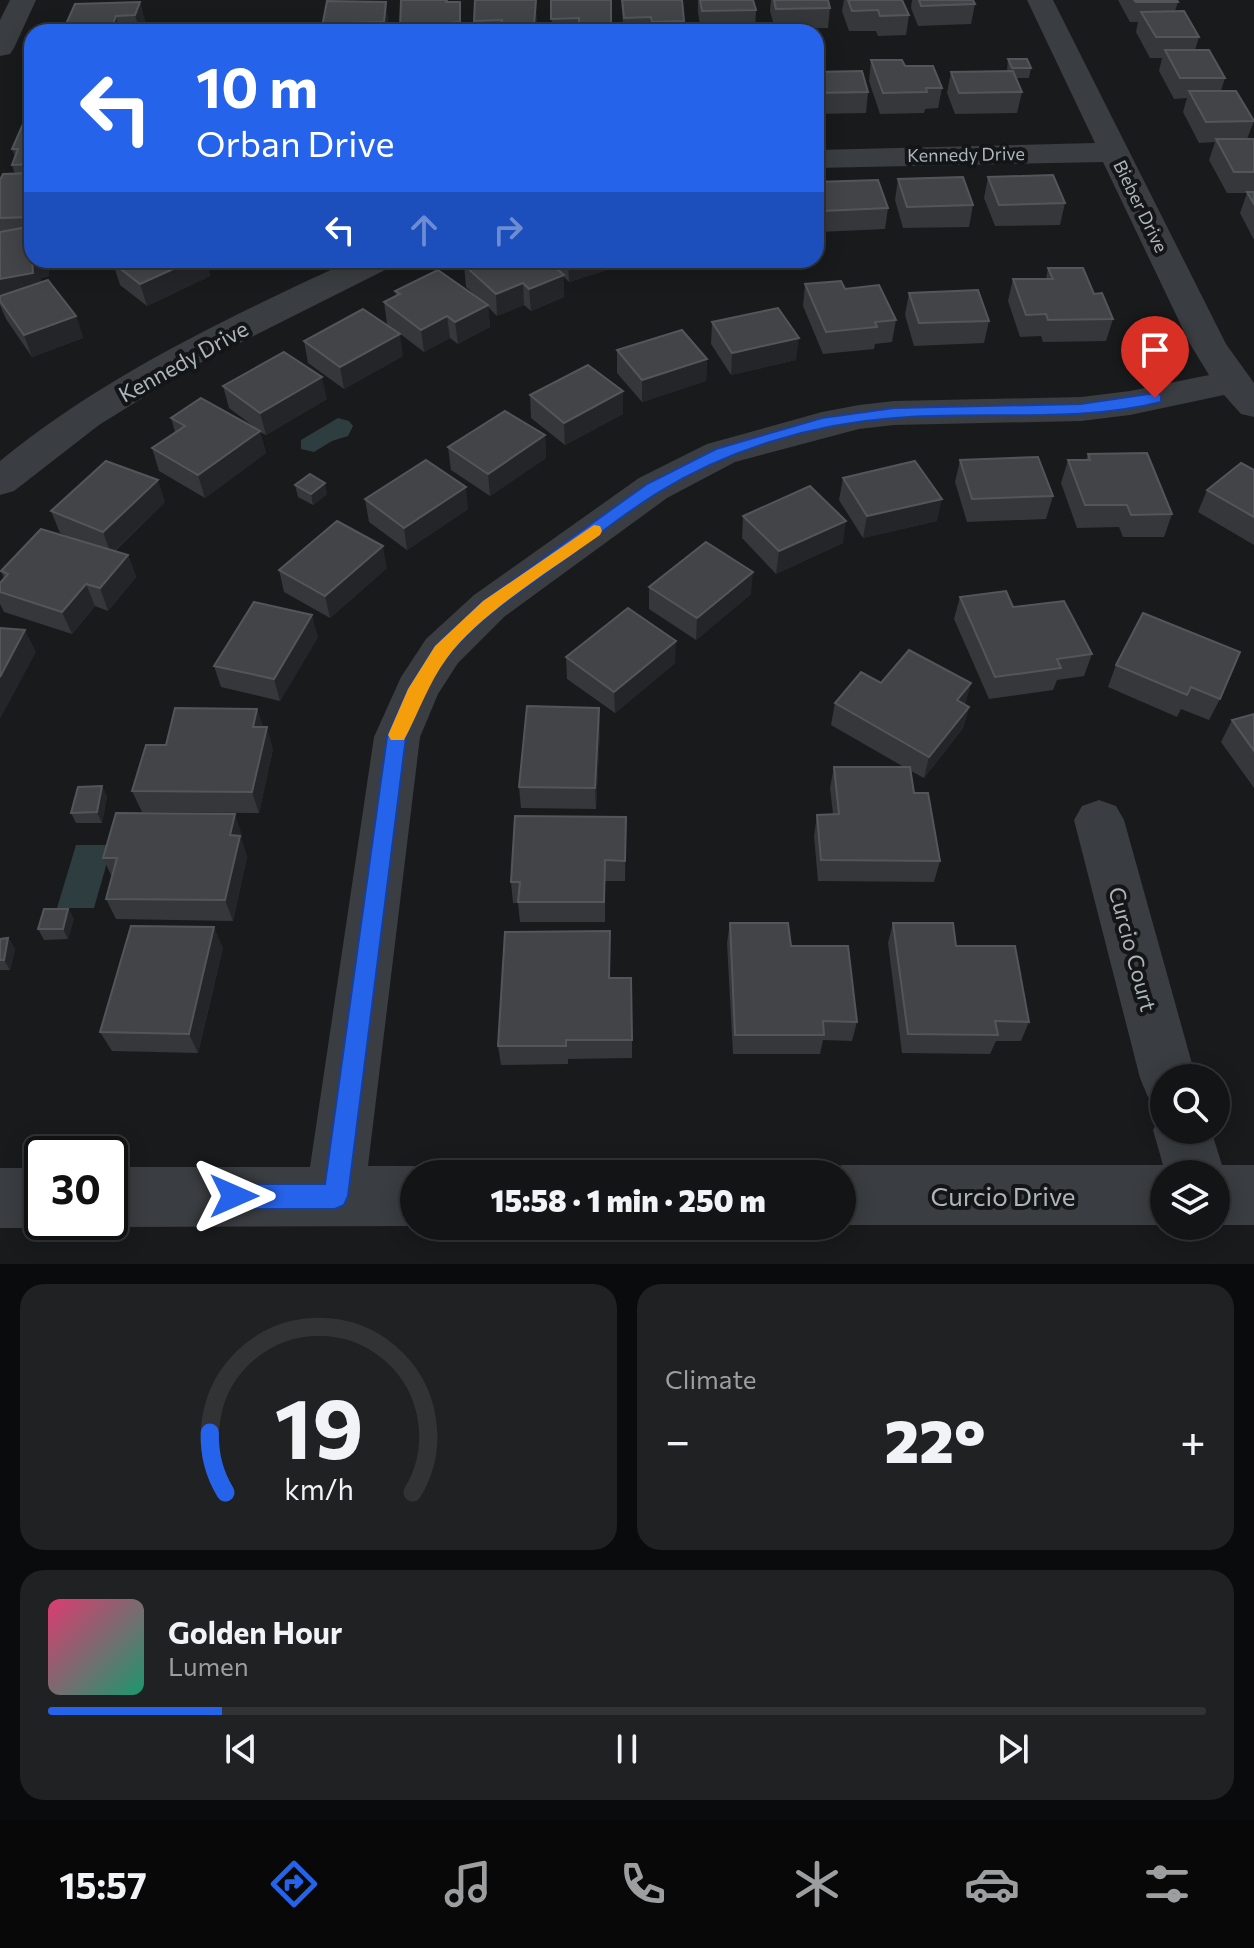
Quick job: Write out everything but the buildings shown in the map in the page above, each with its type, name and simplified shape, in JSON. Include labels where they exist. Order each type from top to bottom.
[{"type":"street","points":[[0,48],[23,0]]},
{"type":"street","name":"Bieber Drive","points":[[1040,0],[1208,344],[1243,393]]},
{"type":"street","name":"Kennedy Drive","points":[[824,159],[1115,152]]},
{"type":"street","name":"Kennedy Drive","points":[[9,461],[179,361],[363,268]]},
{"type":"street","points":[[335,1196],[397,737],[417,689],[442,651],[489,606],[653,488],[721,453],[764,439],[859,417],[894,413],[1081,409],[1243,393]]},
{"type":"street","name":"Curcio Court","points":[[1099,820],[1164,1064]]},
{"type":"street","name":"Curcio Drive","points":[[856,1195],[1150,1195]]},
{"type":"street","points":[[1230,1195],[1254,1195]]},
{"type":"street","points":[[128,1197],[400,1196]]},
{"type":"street","points":[[0,1198],[24,1198]]},
{"type":"shaded area","points":[[338,418],[349,421],[353,426],[348,436],[314,452],[301,449],[301,440]]},
{"type":"shaded area","points":[[76,845],[112,845],[94,908],[57,908]]},
{"type":"slow traffic","points":[[398,735],[417,689],[442,651],[489,606],[594,531]]},
{"type":"route","points":[[234,1196],[335,1196],[397,737],[417,689],[442,651],[489,606],[653,488],[721,453],[764,439],[822,424],[894,413],[1081,409],[1155,398]]}]
